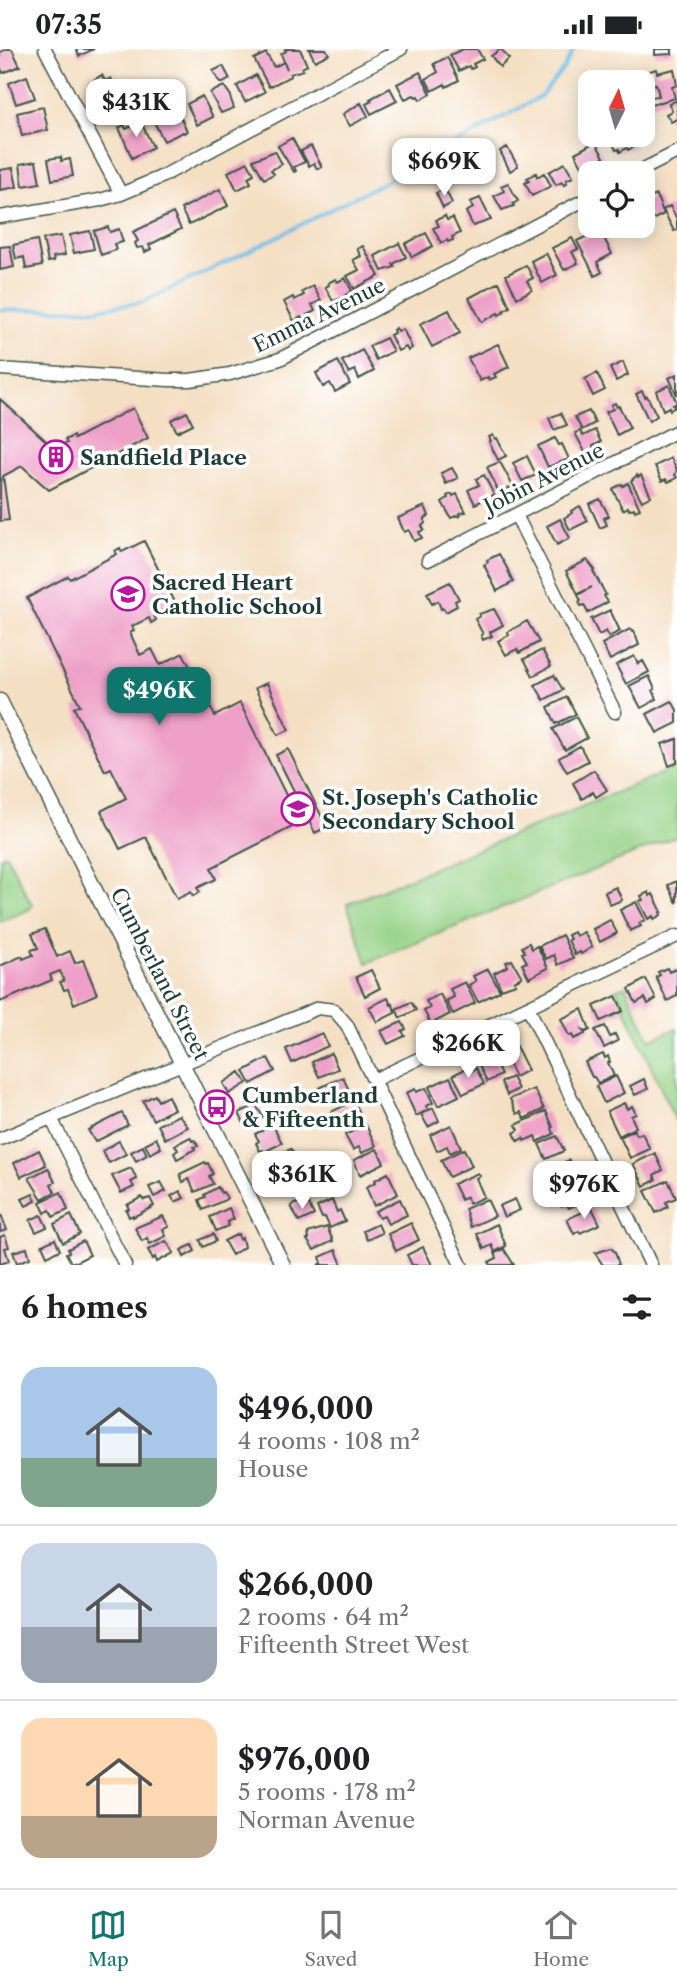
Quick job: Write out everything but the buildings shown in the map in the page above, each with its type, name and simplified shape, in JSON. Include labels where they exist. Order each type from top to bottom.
[{"type":"street","points":[[45,49],[121,194]]},
{"type":"street","points":[[0,217],[121,194],[161,177],[401,49]]},
{"type":"street","points":[[655,163],[677,152]]},
{"type":"street","name":"Emma Avenue","points":[[0,369],[168,380],[211,377],[247,370],[287,355],[578,203]]},
{"type":"street","name":"Jobin Avenue","points":[[428,560],[677,431]]},
{"type":"street","points":[[516,515],[615,712]]},
{"type":"street","name":"Cumberland Street","points":[[0,701],[283,1265]]},
{"type":"street","points":[[374,1080],[677,936]]},
{"type":"street","points":[[528,1007],[651,1265]]},
{"type":"street","points":[[0,1139],[318,1009],[334,1010],[347,1025],[461,1265]]},
{"type":"street","points":[[51,1118],[125,1265]]},
{"type":"green space","points":[[677,767],[677,836],[367,963],[347,904]]},
{"type":"green space","points":[[6,854],[32,905],[30,909],[0,922],[0,857]]},
{"type":"green space","points":[[625,986],[650,1040],[677,1028],[677,1124],[616,989]]},
{"type":"waterway","points":[[0,310],[97,309],[143,302],[410,169],[541,96],[564,68],[574,49]]},
{"type":"place","name":"Sandfield Place","points":[[56,457]]},
{"type":"place","name":"Sacred Heart Catholic School","points":[[128,594]]},
{"type":"place","name":"St. Joseph's Catholic Secondary School","points":[[298,809]]},
{"type":"place","name":"Cumberland & Fifteenth","points":[[217,1107]]}]
